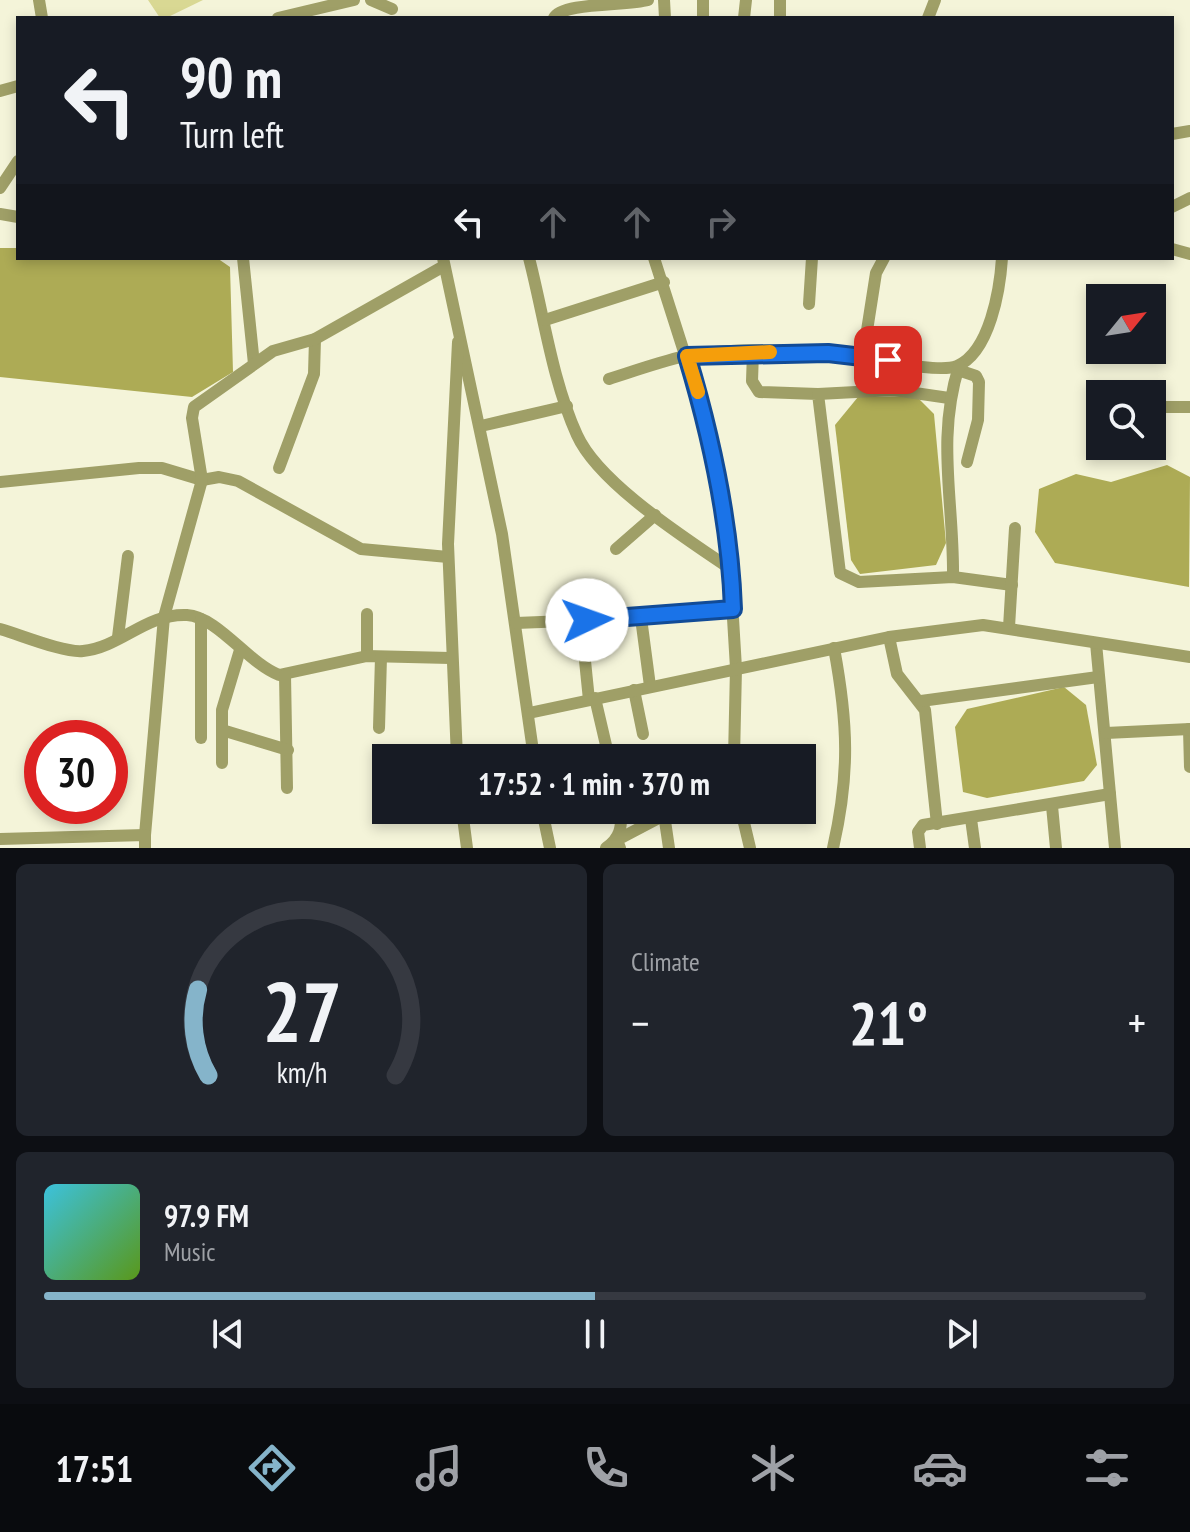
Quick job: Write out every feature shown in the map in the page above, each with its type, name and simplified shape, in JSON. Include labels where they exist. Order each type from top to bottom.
[{"type":"street","points":[[286,16],[354,0]]},
{"type":"street","points":[[371,0],[392,9]]},
{"type":"street","points":[[566,4],[629,6],[648,0]]},
{"type":"street","points":[[0,188],[16,164]]},
{"type":"street","points":[[243,260],[254,364]]},
{"type":"street","points":[[530,260],[577,436],[589,454],[655,515],[732,570]]},
{"type":"street","points":[[655,260],[707,424],[727,519],[736,668],[734,744]]},
{"type":"street","points":[[809,304],[812,260]]},
{"type":"street","points":[[863,356],[876,273],[883,260]]},
{"type":"street","points":[[953,577],[953,516],[945,451],[949,398],[958,368],[977,348],[992,318],[1002,260]]},
{"type":"street","points":[[0,839],[145,842],[164,617],[202,480],[192,418],[194,407],[273,351],[315,339],[444,262],[481,426],[516,623],[532,744]]},
{"type":"street","points":[[545,320],[664,282]]},
{"type":"street","points":[[456,744],[448,557],[451,423],[459,330]]},
{"type":"street","points":[[279,468],[314,374],[315,339]]},
{"type":"street","points":[[753,352],[752,381],[759,392],[818,394],[894,390],[949,398]]},
{"type":"street","points":[[609,379],[687,356],[753,352],[863,356],[937,368],[958,368],[976,376],[979,382],[978,420],[967,462]]},
{"type":"street","points":[[818,394],[840,573],[859,582],[953,577],[1012,585]]},
{"type":"street","points":[[481,426],[567,406]]},
{"type":"street","points":[[1166,407],[1190,407]]},
{"type":"street","points":[[0,482],[139,468],[162,468],[202,480],[219,477],[238,481],[361,549],[448,557]]},
{"type":"street","points":[[616,549],[655,515]]},
{"type":"street","points":[[1009,627],[1015,528]]},
{"type":"street","points":[[118,637],[128,556]]},
{"type":"street","points":[[516,623],[641,618],[733,609]]},
{"type":"street","points":[[367,614],[367,656]]},
{"type":"street","points":[[0,629],[79,652],[164,617],[189,615],[201,619],[272,673],[285,675],[367,656],[450,658]]},
{"type":"street","points":[[641,618],[650,686]]},
{"type":"street","points":[[201,619],[201,738]]},
{"type":"street","points":[[587,620],[584,651],[592,699],[605,744]]},
{"type":"street","points":[[529,713],[834,648],[959,627],[1009,627],[1190,657]]},
{"type":"street","points":[[889,637],[897,674],[921,701],[926,715],[937,824]]},
{"type":"street","points":[[1096,643],[1115,848]]},
{"type":"street","points":[[833,848],[844,802],[846,773],[844,706],[834,648]]},
{"type":"street","points":[[222,763],[225,697],[240,650]]},
{"type":"street","points":[[379,728],[381,657]]},
{"type":"street","points":[[285,675],[287,788]]},
{"type":"street","points":[[921,701],[1098,677]]},
{"type":"street","points":[[634,690],[643,734]]},
{"type":"street","points":[[1106,733],[1189,729],[1190,767]]},
{"type":"street","points":[[222,730],[288,750]]},
{"type":"street","points":[[920,848],[919,828],[1110,794]]},
{"type":"street","points":[[1052,806],[1056,848]]},
{"type":"street","points":[[971,819],[975,848]]},
{"type":"street","points":[[464,824],[467,848]]},
{"type":"street","points":[[545,824],[550,848]]},
{"type":"street","points":[[618,844],[622,824]]},
{"type":"street","points":[[606,848],[650,824]]},
{"type":"street","points":[[669,824],[669,848]]},
{"type":"street","points":[[744,824],[750,848]]},
{"type":"shaded area","points":[[148,0],[203,0],[170,16],[159,16]]},
{"type":"shaded area","points":[[0,248],[16,248],[16,260],[220,260],[230,267],[233,372],[192,397],[0,377]]},
{"type":"shaded area","points":[[916,396],[934,414],[946,543],[936,565],[860,574],[851,560],[835,425],[858,397]]},
{"type":"shaded area","points":[[1167,465],[1190,477],[1189,587],[1055,563],[1035,532],[1039,489],[1076,474],[1111,482]]},
{"type":"shaded area","points":[[1064,687],[1086,705],[1097,765],[1084,781],[987,798],[963,792],[955,727],[967,709]]},
{"type":"slow traffic","points":[[698,392],[687,356],[770,352]]},
{"type":"route","points":[[587,620],[733,609],[727,519],[707,424],[687,356],[753,352],[828,353],[888,360]]}]
